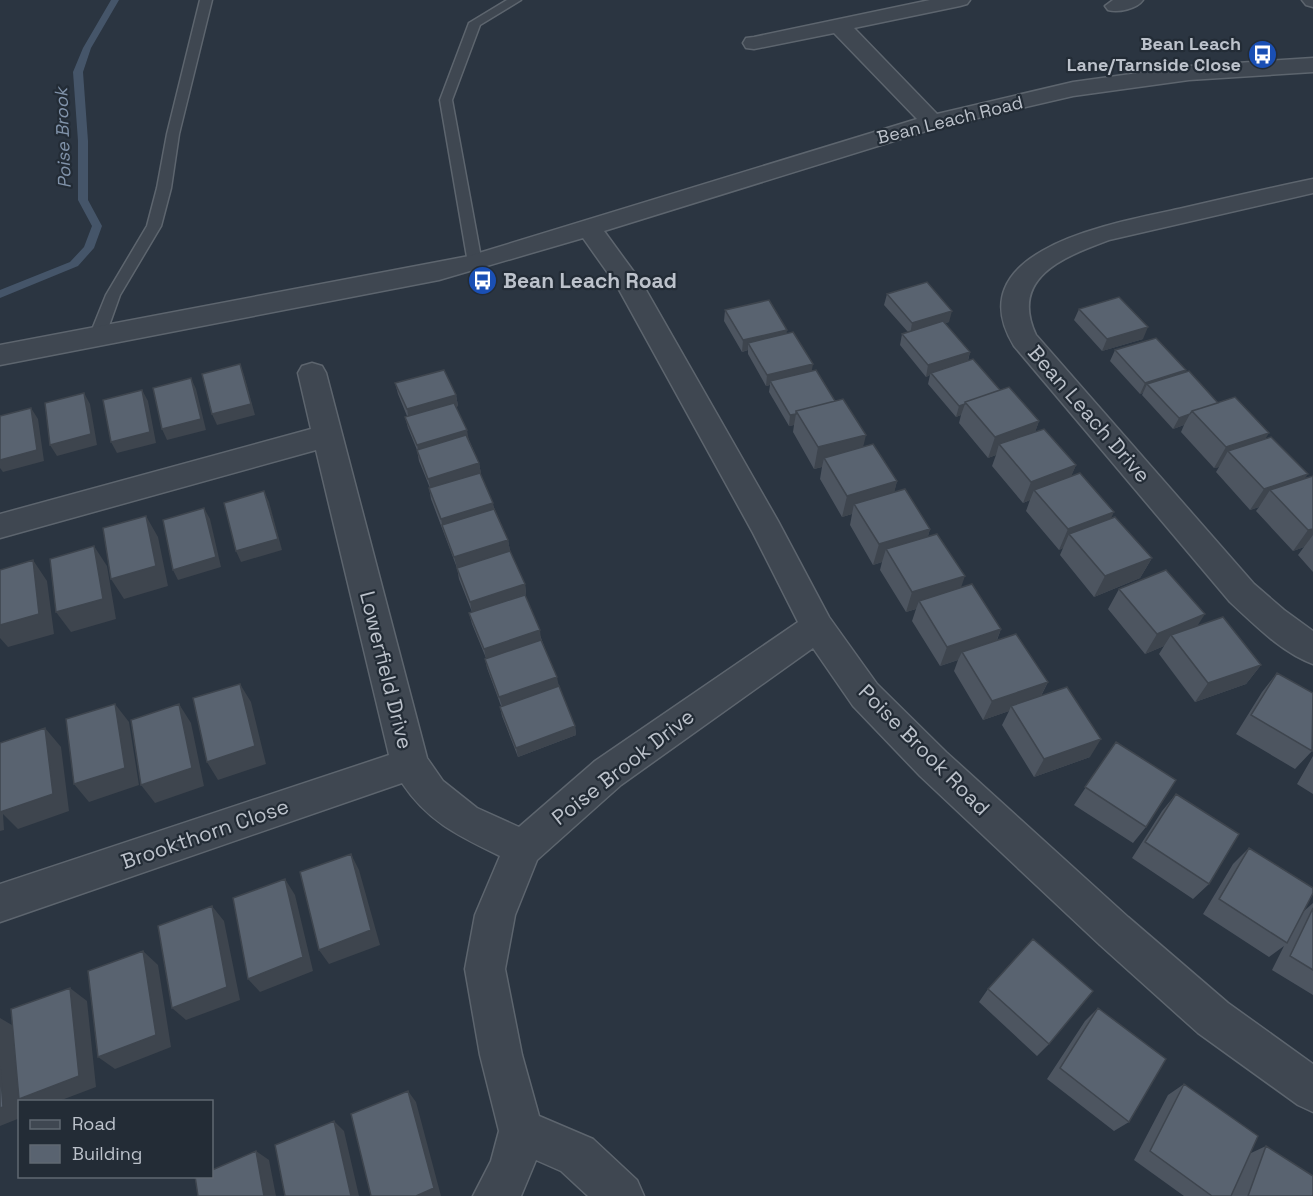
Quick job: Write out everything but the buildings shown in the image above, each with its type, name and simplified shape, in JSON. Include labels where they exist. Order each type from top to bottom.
[{"type":"street","points":[[754,44],[960,0]]},
{"type":"street","points":[[840,26],[932,122]]},
{"type":"street","name":"Bean Leach Road","points":[[0,355],[439,272],[475,263],[932,122],[1074,89],[1189,73],[1313,65]]},
{"type":"street","name":"Bean Leach Drive","points":[[1313,186],[1102,234],[1070,246],[1045,260],[1027,276],[1016,294],[1014,314],[1024,339],[1242,593],[1272,620],[1313,650]]},
{"type":"street","name":"Poise Brook Road","points":[[588,227],[629,283],[767,530],[817,627],[865,695],[933,764],[1114,931],[1214,1018],[1313,1090]]},
{"type":"street","name":"Lowerfield Drive","points":[[312,373],[410,764],[430,793],[464,820],[523,848]]},
{"type":"street","points":[[0,526],[327,436]]},
{"type":"street","name":"Poise Brook Drive","points":[[496,1196],[511,1169],[521,1131],[501,1055],[485,969],[495,915],[523,848],[608,773],[817,627]]},
{"type":"street","name":"Brookthorn Close","points":[[0,903],[410,764]]},
{"type":"street","points":[[521,1131],[577,1155],[621,1196]]},
{"type":"lane","points":[[97,338],[113,295],[154,226],[164,189],[173,134],[206,0]]},
{"type":"lane","points":[[475,263],[446,100],[475,23],[515,0]]},
{"type":"waterway","name":"Poise Brook","points":[[0,294],[74,264],[89,248],[97,226],[83,200],[83,141],[78,72],[87,48],[115,0]]},
{"type":"place","name":"Bean Leach Lane/Tarnside Close","points":[[1262,54]]},
{"type":"place","name":"Bean Leach Road","points":[[482,281]]}]
